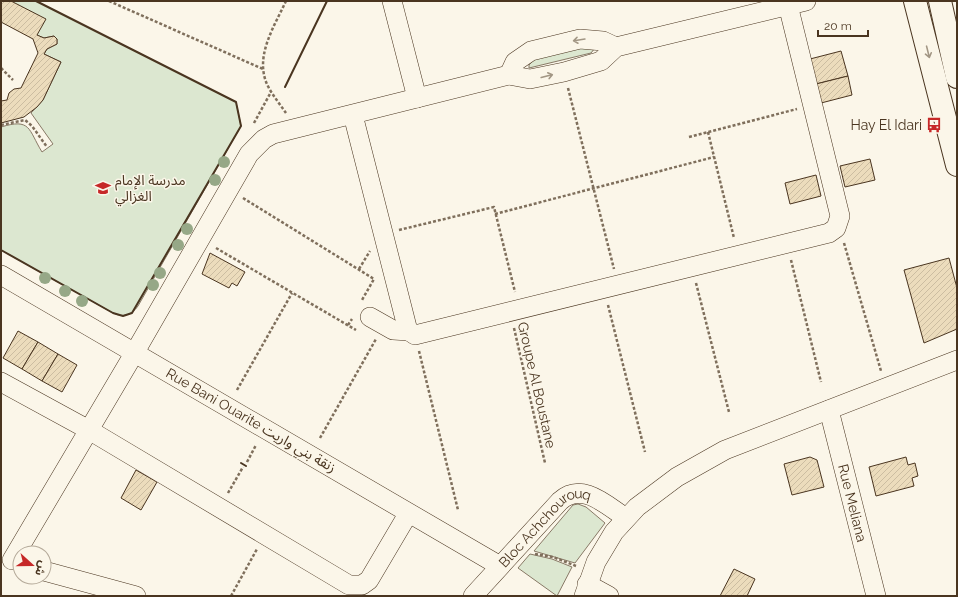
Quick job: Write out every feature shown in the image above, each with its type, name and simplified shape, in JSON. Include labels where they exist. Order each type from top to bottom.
[{"type":"main road","points":[[915,1],[957,165]]},
{"type":"main road","points":[[940,1],[957,76]]},
{"type":"street","points":[[392,1],[417,98]]},
{"type":"street","points":[[11,559],[135,352],[248,154],[255,146],[273,134],[509,75],[530,79],[564,72],[601,61],[616,47],[787,3],[806,1]]},
{"type":"street","points":[[368,322],[412,333],[515,311],[829,233],[838,225],[840,216],[787,3]]},
{"type":"street","points":[[509,75],[515,62],[531,51],[580,39],[603,41],[616,47]]},
{"type":"street","points":[[353,115],[412,333]]},
{"type":"street","name":"Rue Bani Ouarite زنقة بني واريت","points":[[1,275],[135,352],[408,514],[500,566]]},
{"type":"street","points":[[609,596],[586,590],[604,547],[626,518],[657,491],[698,464],[725,450],[957,360]]},
{"type":"street","points":[[1,382],[89,430],[358,591],[362,585],[369,580],[408,514]]},
{"type":"street","name":"Rue Meliana","points":[[829,410],[876,596]]},
{"type":"street","name":"Bloc Achchourouq","points":[[473,596],[560,501],[569,494],[582,492],[590,494],[626,518]]},
{"type":"street","points":[[52,574],[89,590],[136,596]]},
{"type":"path","points":[[109,1],[263,69]]},
{"type":"path","points":[[286,1],[264,49],[263,69],[265,80],[297,129]]},
{"type":"path","points":[[1,68],[13,80]]},
{"type":"path","points":[[564,72],[594,188],[611,286],[645,452]]},
{"type":"path","points":[[254,124],[272,92]]},
{"type":"path","points":[[689,137],[812,105]]},
{"type":"path","points":[[1,125],[25,120],[32,126],[47,147]]},
{"type":"path","points":[[708,132],[738,255]]},
{"type":"path","points":[[359,269],[378,236],[384,234],[494,207],[495,214],[714,157]]},
{"type":"path","points":[[228,189],[374,279],[368,322],[368,337]]},
{"type":"path","name":"Groupe Al Boustane","points":[[495,214],[545,463]]},
{"type":"path","points":[[838,225],[882,373]]},
{"type":"path","points":[[200,239],[348,325],[368,322]]},
{"type":"path","points":[[792,263],[821,382]]},
{"type":"path","points":[[692,267],[729,412]]},
{"type":"path","points":[[238,390],[292,293]]},
{"type":"path","points":[[348,325],[368,322]]},
{"type":"path","points":[[320,438],[368,322]]},
{"type":"path","points":[[412,333],[458,510]]},
{"type":"path","points":[[220,508],[243,467]]},
{"type":"path","points":[[530,553],[553,557],[578,567]]},
{"type":"path","points":[[231,596],[246,569]]},
{"type":"green space","name":"مدرسة الإمام الغزالي","points":[[11,1],[36,1],[236,102],[241,126],[138,306],[133,312],[127,315],[117,315],[113,313],[1,250],[1,127],[18,124],[28,128],[42,152],[53,144],[31,113],[43,100],[61,62],[44,54],[47,49],[57,44],[57,39],[54,36],[44,38],[37,35]]},
{"type":"green space","points":[[591,45],[595,48],[591,53],[529,68],[529,65],[534,59]]},
{"type":"green space","points":[[578,504],[586,507],[605,523],[575,563],[534,551],[573,505]]},
{"type":"green space","points":[[530,554],[552,559],[572,567],[557,596],[518,568]]},
{"type":"building","points":[[1,1],[11,1],[46,19],[37,35],[44,38],[54,36],[57,39],[57,44],[47,49],[44,54],[61,62],[43,100],[37,107],[24,117],[1,123],[1,101],[7,100],[9,93],[14,89],[21,88],[38,53],[33,39],[1,22]]},
{"type":"building","points":[[841,51],[848,76],[816,84],[810,59]]},
{"type":"building","points":[[848,76],[852,95],[821,103],[816,84]]},
{"type":"building","points":[[870,159],[875,180],[845,187],[840,166]]},
{"type":"building","points":[[816,175],[821,196],[790,204],[785,183]]},
{"type":"building","points":[[210,253],[245,272],[237,286],[232,283],[229,288],[202,274]]},
{"type":"building","points":[[949,258],[957,288],[957,329],[924,343],[904,270]]},
{"type":"building","points":[[18,331],[38,342],[22,369],[3,358]]},
{"type":"building","points":[[38,342],[58,354],[42,381],[22,369]]},
{"type":"building","points":[[58,354],[77,365],[62,392],[42,381]]},
{"type":"building","points":[[810,457],[817,460],[824,487],[792,495],[784,464]]},
{"type":"building","points":[[906,457],[908,465],[915,463],[918,476],[912,478],[914,486],[876,496],[869,467]]},
{"type":"building","points":[[136,470],[157,482],[141,510],[121,498]]},
{"type":"building","points":[[734,569],[755,579],[747,596],[720,596]]},
{"type":"wall","points":[[1,250],[113,313],[123,316],[132,313],[241,126],[236,102],[36,1]]},
{"type":"wall","points":[[285,87],[327,1]]},
{"type":"wall","points":[[241,463],[246,466]]},
{"type":"place","name":"Hay El Idari","points":[[934,125]]},
{"type":"place","name":"مدرسة الإمام الغزالي","points":[[103,188]]}]
